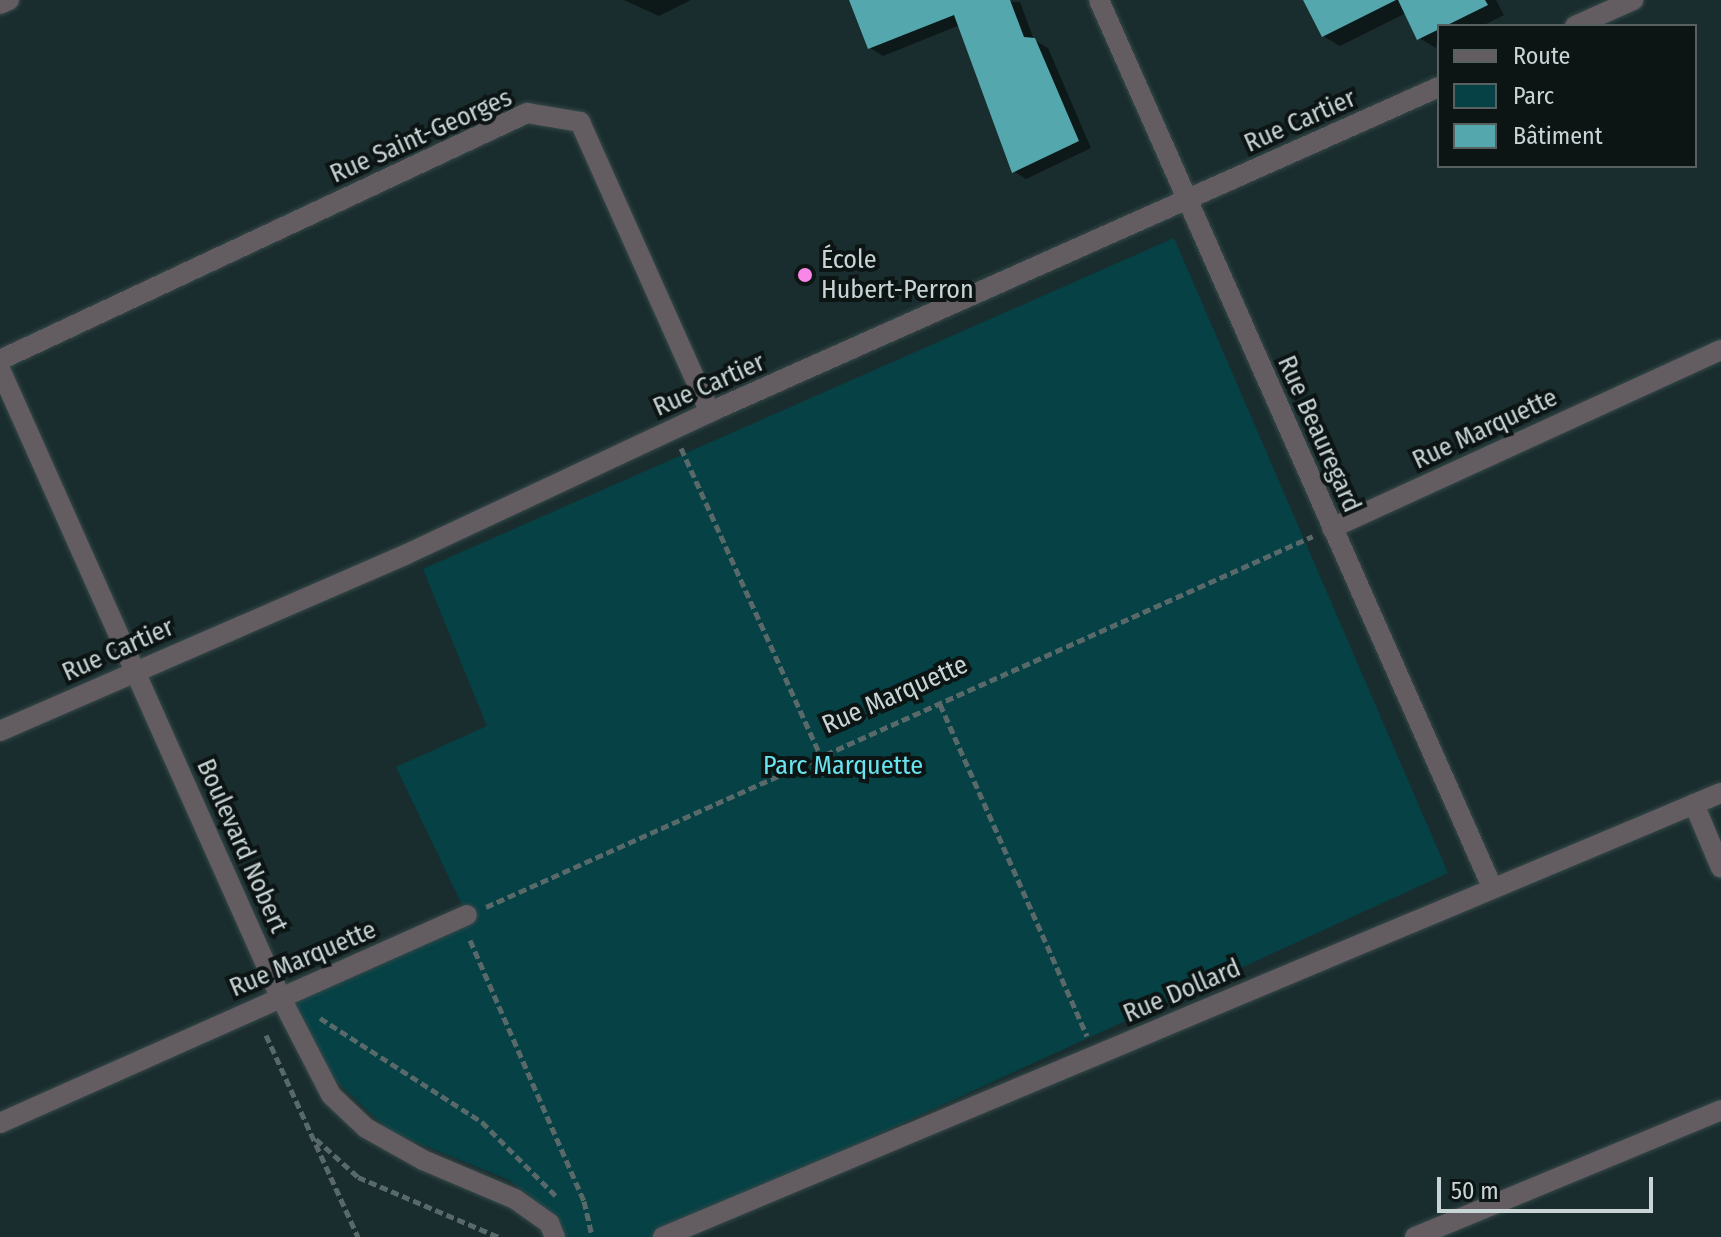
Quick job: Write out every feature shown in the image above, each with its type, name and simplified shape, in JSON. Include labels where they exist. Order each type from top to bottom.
[{"type":"street","points":[[0,4],[9,0]]},
{"type":"street","name":"Rue Beauregard","points":[[1099,0],[1493,889]]},
{"type":"street","points":[[1579,24],[1633,0]]},
{"type":"street","name":"Rue Cartier","points":[[0,731],[407,554],[710,412],[1437,88]]},
{"type":"street","name":"Rue Saint-Georges","points":[[0,360],[527,113],[580,122],[710,412]]},
{"type":"street","name":"Rue Marquette","points":[[1332,528],[1721,350]]},
{"type":"street","name":"Boulevard Nobert","points":[[0,369],[280,996],[331,1095],[366,1128],[423,1160],[515,1199],[549,1223],[555,1237]]},
{"type":"street","name":"Rue Dollard","points":[[663,1237],[1721,793]]},
{"type":"street","points":[[1694,804],[1721,868]]},
{"type":"street","name":"Rue Marquette","points":[[0,1123],[467,915]]},
{"type":"street","points":[[1415,1237],[1721,1110]]},
{"type":"path","points":[[672,430],[821,757]]},
{"type":"path","name":"Rue Marquette","points":[[467,915],[1332,528]]},
{"type":"path","points":[[940,704],[1096,1055]]},
{"type":"path","points":[[467,915],[471,947],[584,1201],[591,1232]]},
{"type":"path","points":[[280,996],[349,1034],[482,1122],[559,1200]]},
{"type":"path","points":[[266,1035],[358,1237]]},
{"type":"path","points":[[312,1135],[358,1177],[499,1237]]},
{"type":"green space","name":"Parc Marquette","points":[[1174,238],[1448,873],[654,1237],[555,1237],[543,1207],[509,1180],[391,1132],[307,1054],[280,996],[467,915],[396,767],[487,726],[423,569]]},
{"type":"building","points":[[849,0],[1010,0],[1024,37],[1035,38],[1079,141],[1012,173],[954,15],[868,49]]},
{"type":"building","points":[[1303,0],[1396,0],[1322,37]]},
{"type":"building","points":[[1398,0],[1485,0],[1488,5],[1449,24],[1437,24],[1437,30],[1417,40]]},
{"type":"place","name":"École Hubert-Perron","points":[[805,275]]}]
